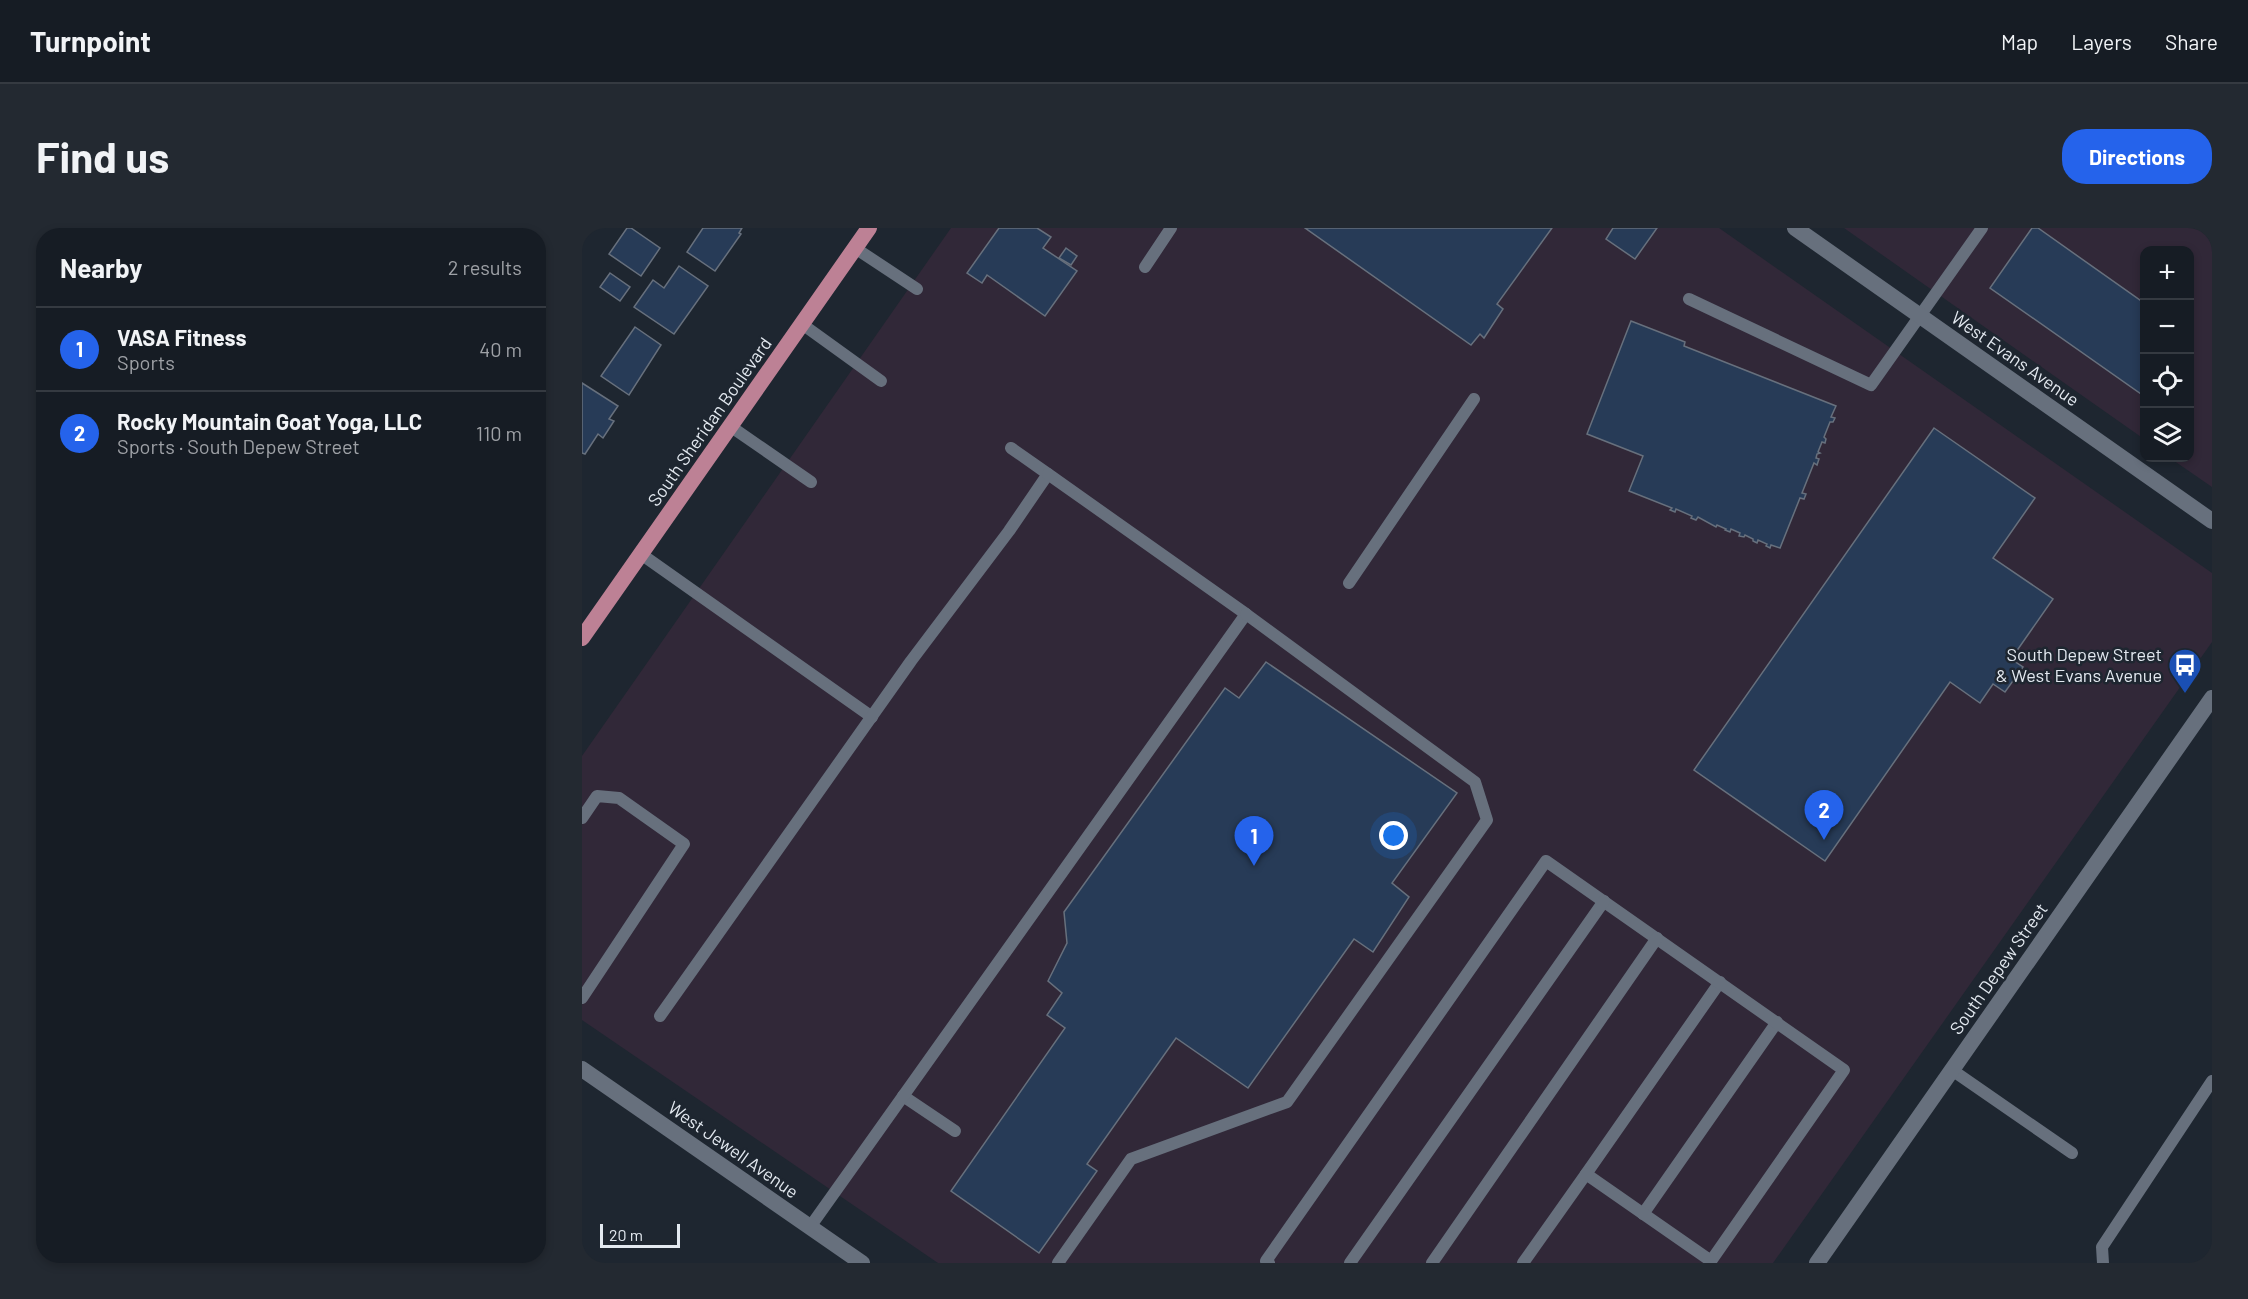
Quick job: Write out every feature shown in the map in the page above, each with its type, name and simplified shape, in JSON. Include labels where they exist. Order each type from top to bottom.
[{"type":"main road","name":"South Sheridan Boulevard","points":[[582,638],[869,228]]},
{"type":"street","name":"West Evans Avenue","points":[[1795,228],[2212,521]]},
{"type":"street","name":"South Depew Street","points":[[1817,1263],[2212,698]]},
{"type":"street","name":"West Jewell Avenue","points":[[582,1069],[862,1263]]},
{"type":"lane","points":[[1145,267],[1170,228]]},
{"type":"lane","points":[[1689,299],[1871,385],[1982,228]]},
{"type":"lane","points":[[855,248],[917,289]]},
{"type":"lane","points":[[802,324],[881,381]]},
{"type":"lane","points":[[1349,583],[1474,399]]},
{"type":"lane","points":[[730,426],[811,482]]},
{"type":"lane","points":[[1011,448],[1246,614],[1475,782],[1487,819],[1287,1102],[1131,1159],[1058,1263]]},
{"type":"lane","points":[[660,1016],[1048,474]]},
{"type":"lane","points":[[641,554],[872,717]]},
{"type":"lane","points":[[810,1227],[1246,614]]},
{"type":"lane","points":[[582,818],[597,796],[619,798],[684,844],[582,998]]},
{"type":"lane","points":[[1269,1263],[1266,1261],[1546,861],[1844,1070],[1711,1261],[1586,1174]]},
{"type":"lane","points":[[1350,1263],[1604,901]]},
{"type":"lane","points":[[1432,1263],[1657,938]]},
{"type":"lane","points":[[1524,1263],[1720,982]]},
{"type":"lane","points":[[1643,1214],[1777,1022]]},
{"type":"lane","points":[[1952,1070],[2072,1153]]},
{"type":"lane","points":[[2103,1263],[2102,1247],[2212,1081]]},
{"type":"lane","points":[[903,1096],[955,1131]]},
{"type":"shaded area","points":[[951,228],[1719,228],[2212,573],[2212,642],[1773,1263],[938,1263],[582,1020],[582,756]]},
{"type":"shaded area","points":[[1844,228],[2212,228],[2212,487],[2176,462],[2194,462],[2194,246],[2140,246],[2140,436]]},
{"type":"building","points":[[627,228],[631,228],[660,248],[641,276],[609,254]]},
{"type":"building","points":[[703,228],[742,228],[739,233],[741,234],[715,271],[687,252]]},
{"type":"building","points":[[999,228],[1037,228],[1051,237],[1043,248],[1077,271],[1045,316],[987,275],[982,283],[967,273]]},
{"type":"building","points":[[1305,228],[1552,228],[1497,304],[1503,309],[1484,338],[1480,334],[1471,345]]},
{"type":"building","points":[[1613,228],[1657,228],[1635,259],[1606,239]]},
{"type":"building","points":[[2032,228],[2038,228],[2140,300],[2140,393],[1990,288]]},
{"type":"building","points":[[1066,248],[1077,256],[1071,265],[1059,258]]},
{"type":"building","points":[[679,266],[708,286],[674,334],[634,307],[653,280],[664,288]]},
{"type":"building","points":[[610,273],[630,287],[620,301],[600,287]]},
{"type":"building","points":[[1631,321],[1685,342],[1684,346],[1836,406],[1831,417],[1835,418],[1833,422],[1830,422],[1824,437],[1825,443],[1822,442],[1818,452],[1820,453],[1817,454],[1816,458],[1819,459],[1817,465],[1814,463],[1802,493],[1806,494],[1804,499],[1800,498],[1780,548],[1771,545],[1770,548],[1758,540],[1757,543],[1745,535],[1744,537],[1739,536],[1740,533],[1731,529],[1730,532],[1717,525],[1716,527],[1698,517],[1696,520],[1676,509],[1675,512],[1670,510],[1672,508],[1629,491],[1643,456],[1587,434]]},
{"type":"building","points":[[635,327],[661,345],[629,395],[601,376]]},
{"type":"building","points":[[582,383],[618,406],[609,419],[614,421],[603,438],[598,434],[585,454],[582,453]]},
{"type":"building","points":[[1934,428],[2035,498],[1993,558],[2053,599],[2011,659],[2023,667],[2005,692],[1993,684],[1980,703],[1950,682],[1825,861],[1694,770]]},
{"type":"building","points":[[1266,662],[1457,793],[1392,883],[1409,897],[1373,952],[1354,939],[1248,1088],[1176,1038],[1087,1164],[1097,1171],[1039,1253],[951,1191],[1065,1028],[1047,1015],[1062,993],[1048,981],[1067,943],[1064,912],[1225,688],[1239,698]]},
{"type":"place","name":"South Depew Street & West Evans Avenue","points":[[2185,694]]},
{"type":"place","name":"Rocky Mountain Goat Yoga, LLC","points":[[1824,840]]},
{"type":"place","name":"VASA Fitness","points":[[1254,866]]}]
